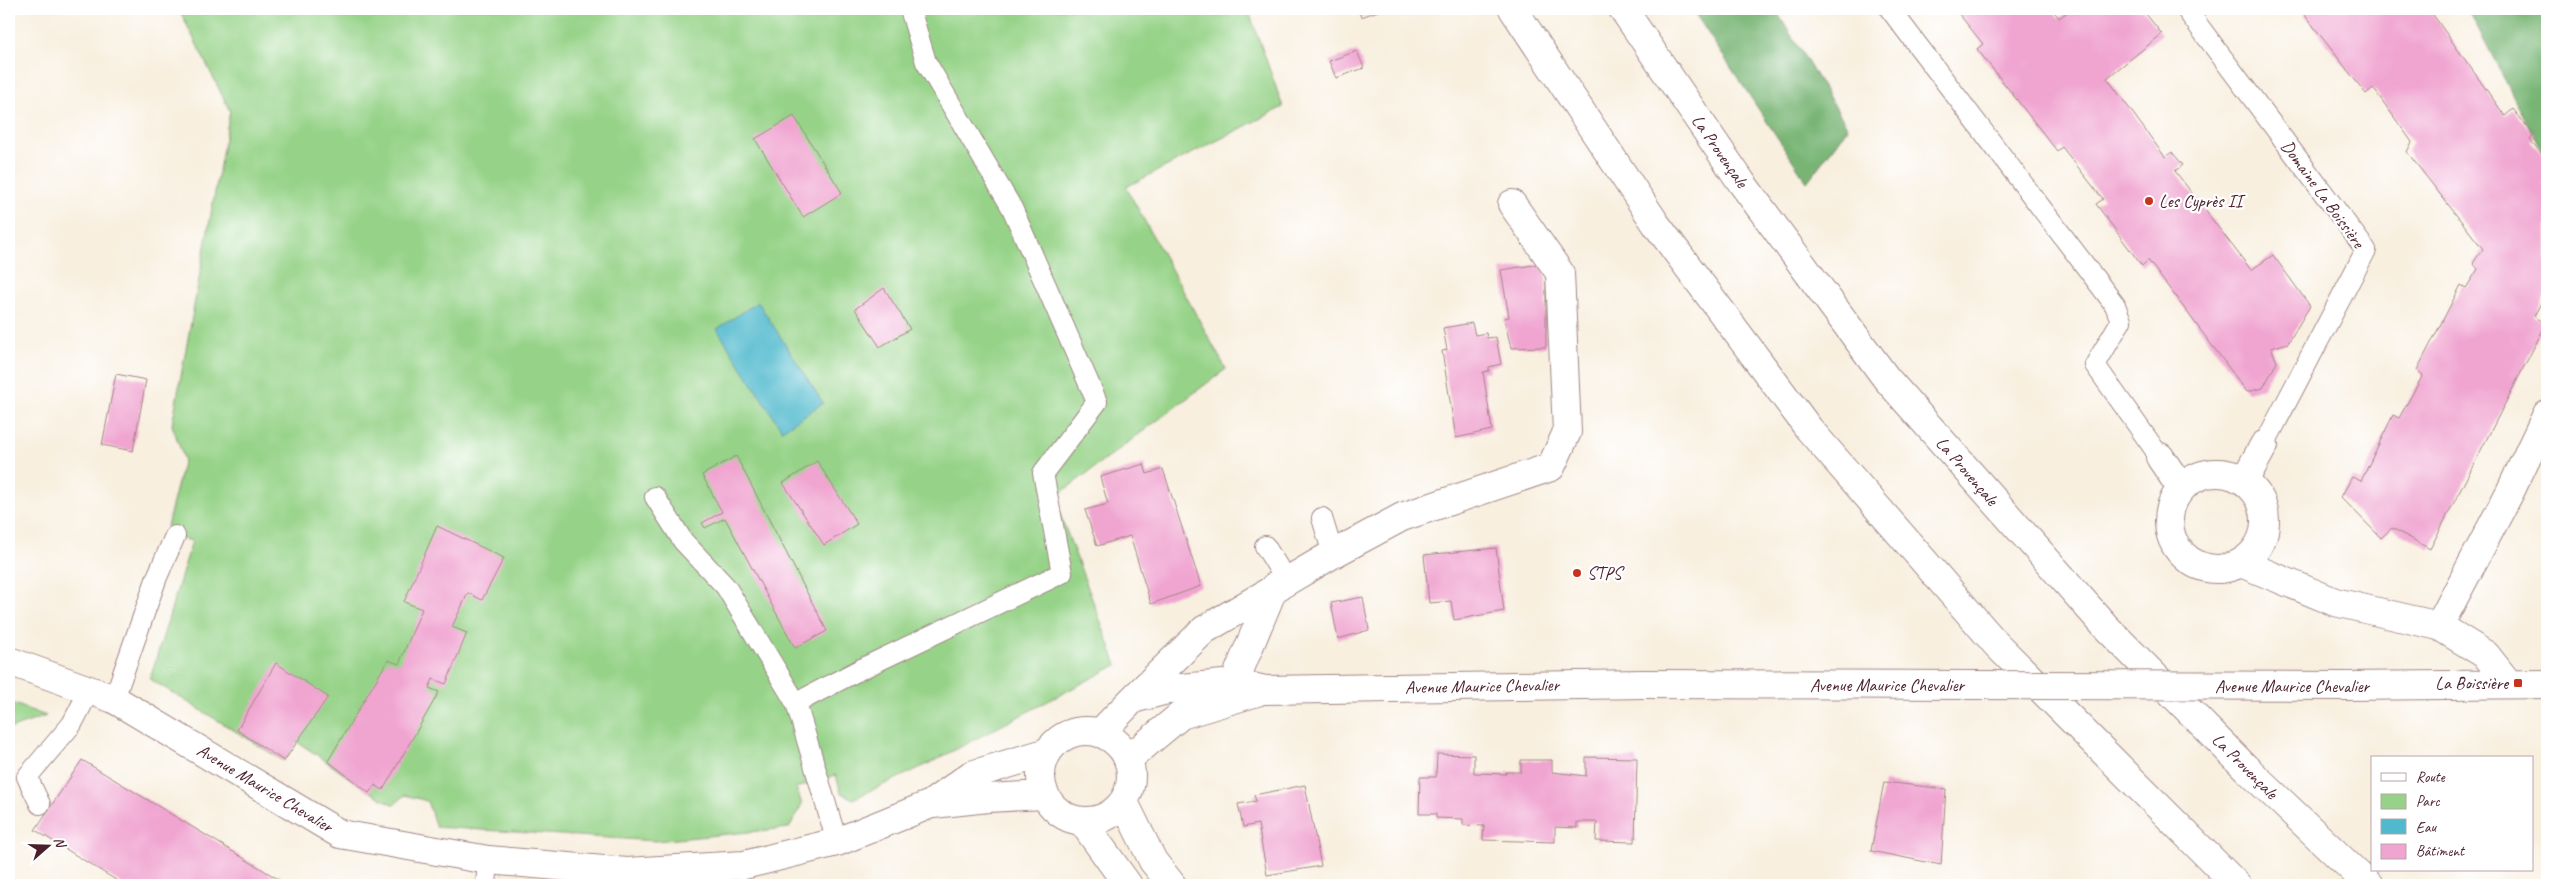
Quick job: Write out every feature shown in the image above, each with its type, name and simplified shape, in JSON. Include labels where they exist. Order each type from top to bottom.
[{"type":"main road","points":[[1513,9],[1656,224],[1808,429],[1997,645],[2237,885]]},
{"type":"main road","name":"La Provençale","points":[[1623,9],[1742,183],[1886,378],[2105,626],[2246,768],[2369,885]]},
{"type":"main road","name":"Avenue Maurice Chevalier","points":[[1100,733],[1204,630],[1280,583],[1402,517],[1550,468],[1567,432],[1560,273],[1512,204]]},
{"type":"main road","points":[[2439,626],[2510,492],[2547,414]]},
{"type":"main road","points":[[2244,481],[2264,445]]},
{"type":"main road","points":[[2160,457],[2182,488]]},
{"type":"main road","points":[[2205,474],[2232,475],[2244,481],[2256,493],[2263,507],[2265,523],[2262,540],[2253,553],[2241,563],[2226,569],[2211,569],[2197,565],[2183,557],[2175,545],[2169,530],[2169,515],[2173,500],[2182,488],[2192,479],[2205,474]]},
{"type":"main road","points":[[2241,563],[2334,602],[2439,626],[2486,655],[2508,683]]},
{"type":"main road","points":[[1234,683],[1280,583]]},
{"type":"main road","name":"Avenue Maurice Chevalier","points":[[9,661],[102,695],[340,834],[487,873],[628,879],[744,866],[837,842],[932,804],[971,775],[1048,752]]},
{"type":"main road","name":"Avenue Maurice Chevalier","points":[[1134,699],[1171,689],[1234,683],[1265,690],[1644,684],[2345,686],[2547,684]]},
{"type":"main road","name":"Avenue Maurice Chevalier","points":[[1128,759],[1182,715],[1265,690]]},
{"type":"main road","points":[[1085,730],[1100,733],[1117,743],[1128,759],[1131,774],[1130,788],[1124,802],[1116,811],[1105,818],[1082,821],[1067,817],[1054,808],[1045,796],[1041,781],[1042,766],[1048,752],[1058,741],[1070,733],[1085,730]]},
{"type":"main road","name":"Avenue Maurice Chevalier","points":[[932,804],[988,798],[1045,796]]},
{"type":"main road","points":[[1124,802],[1153,861],[1172,885]]},
{"type":"main road","points":[[1082,821],[1128,885]]},
{"type":"lane","points":[[796,703],[861,669],[1062,573],[1043,473],[1097,402],[1012,208],[926,62],[910,9]]},
{"type":"lane","points":[[1890,9],[2115,305],[2121,321],[2095,365],[2160,457]]},
{"type":"lane","name":"Domaine La Boissière","points":[[2186,9],[2366,250],[2264,445]]},
{"type":"lane","points":[[655,496],[683,541],[726,587],[796,703],[837,842]]},
{"type":"lane","points":[[1322,518],[1333,554]]},
{"type":"lane","points":[[40,804],[27,777],[72,724],[102,695],[175,536]]},
{"type":"lane","points":[[1265,546],[1280,583]]},
{"type":"green space","points":[[179,9],[1248,9],[1283,107],[1126,187],[1226,369],[1054,498],[1117,665],[928,764],[853,799],[841,793],[836,775],[796,788],[802,804],[789,828],[656,841],[436,827],[427,801],[405,795],[394,805],[369,791],[297,742],[284,761],[150,679],[192,541],[165,534],[184,459],[172,425],[230,111]]},
{"type":"green space","points":[[1692,9],[1775,9],[1848,128],[1807,182]]},
{"type":"green space","points":[[2468,9],[2547,9],[2547,161]]},
{"type":"green space","points":[[9,702],[46,716],[9,729]]},
{"type":"water","points":[[758,302],[823,403],[782,430],[717,329]]},
{"type":"building","points":[[1358,9],[1384,9],[1361,17]]},
{"type":"building","name":"Les Cyprès II","points":[[1955,9],[2052,9],[2059,18],[2072,9],[2142,9],[2162,34],[2107,78],[2165,157],[2172,152],[2183,165],[2175,171],[2251,270],[2273,255],[2310,306],[2288,343],[2271,348],[2277,362],[2263,388],[2247,392],[2148,260],[2142,266],[2096,204],[2103,199],[2062,147],[2057,151],[1977,49],[1983,44]]},
{"type":"building","points":[[2300,9],[2429,9],[2505,116],[2513,109],[2534,135],[2530,140],[2547,160],[2547,177],[2542,183],[2547,191],[2547,292],[2534,316],[2546,324],[2430,549],[2392,528],[2381,538],[2341,497],[2352,477],[2361,481],[2393,415],[2399,418],[2423,375],[2417,370],[2461,285],[2466,288],[2478,269],[2473,263],[2483,249],[2407,152],[2412,142],[2373,88],[2366,94]]},
{"type":"building","points":[[1357,51],[1364,68],[1336,78],[1329,61]]},
{"type":"building","points":[[794,116],[842,193],[803,217],[755,139]]},
{"type":"building","points":[[1540,264],[1546,272],[1546,347],[1511,348],[1504,318],[1509,317],[1501,270]]},
{"type":"building","points":[[884,288],[910,329],[880,347],[855,309]]},
{"type":"building","points":[[1472,323],[1475,335],[1486,333],[1487,338],[1496,337],[1501,364],[1489,367],[1489,371],[1483,372],[1492,430],[1456,438],[1442,351],[1447,350],[1443,328]]},
{"type":"building","points":[[116,374],[146,380],[133,451],[102,445]]},
{"type":"building","points":[[736,456],[827,631],[795,648],[725,518],[705,528],[702,523],[722,512],[702,475]]},
{"type":"building","points":[[817,461],[857,524],[824,545],[783,483]]},
{"type":"building","points":[[1144,464],[1147,474],[1163,469],[1201,586],[1151,604],[1130,536],[1097,546],[1085,510],[1108,504],[1100,477]]},
{"type":"building","points":[[437,526],[504,558],[482,600],[468,593],[452,627],[467,633],[446,684],[433,679],[429,688],[439,692],[383,790],[375,785],[369,793],[328,761],[388,660],[399,664],[422,609],[404,602]]},
{"type":"building","points":[[1496,548],[1504,611],[1454,620],[1451,601],[1429,603],[1424,555]]},
{"type":"building","points":[[1363,597],[1369,630],[1338,639],[1331,603]]},
{"type":"building","points":[[276,663],[328,697],[284,761],[237,730]]},
{"type":"building","points":[[1437,754],[1474,755],[1474,773],[1506,774],[1506,772],[1521,772],[1521,760],[1552,760],[1552,772],[1586,776],[1586,757],[1637,758],[1635,842],[1596,841],[1597,822],[1577,822],[1577,828],[1555,827],[1555,842],[1483,840],[1484,826],[1463,825],[1463,819],[1436,818],[1436,814],[1419,814],[1420,777],[1436,777]]},
{"type":"building","points":[[82,760],[288,885],[124,885],[35,830]]},
{"type":"building","points":[[1884,782],[1946,789],[1941,865],[1871,851]]},
{"type":"building","points":[[1305,785],[1321,866],[1267,875],[1258,824],[1243,827],[1238,804],[1256,801],[1254,795]]},
{"type":"place","name":"Les Cyprès II","points":[[2149,201]]},
{"type":"place","name":"STPS","points":[[1577,573]]},
{"type":"place","name":"La Boissière","points":[[2518,683]]}]
